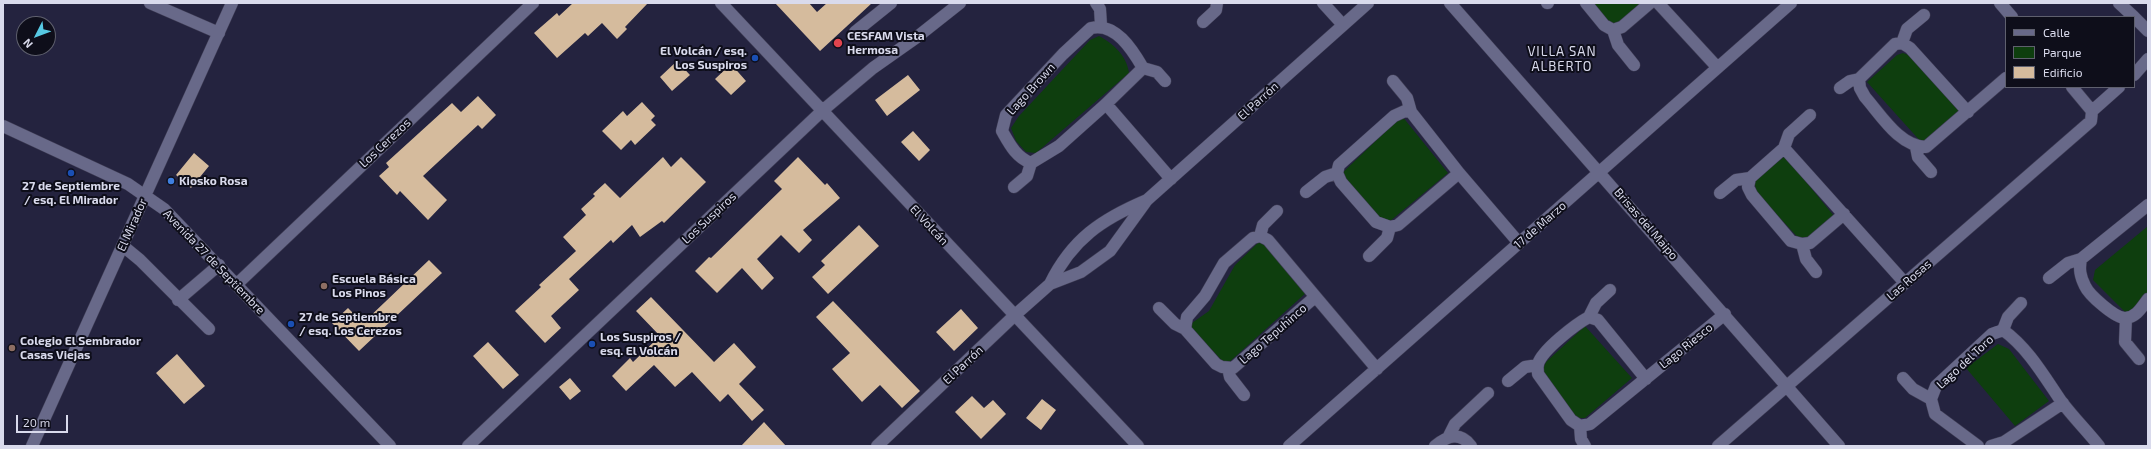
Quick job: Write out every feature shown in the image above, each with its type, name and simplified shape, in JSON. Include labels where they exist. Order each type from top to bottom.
[{"type":"street","points":[[150,3],[219,32]]},
{"type":"street","name":"El Mirador","points":[[32,446],[232,3]]},
{"type":"street","name":"Los Cerezos","points":[[236,284],[533,3]]},
{"type":"street","name":"El Volcán","points":[[721,3],[1138,446]]},
{"type":"street","points":[[855,32],[891,3]]},
{"type":"street","name":"Los Suspiros","points":[[468,446],[822,111],[873,68],[916,38],[960,3]]},
{"type":"street","points":[[1096,3],[1100,9],[1101,25],[1116,33],[1143,68],[1157,72],[1165,81]]},
{"type":"street","points":[[1203,22],[1216,10],[1217,3]]},
{"type":"street","points":[[1323,3],[1343,26]]},
{"type":"street","name":"El Parrón","points":[[1050,284],[1081,272],[1100,259],[1118,242],[1147,200],[1368,3]]},
{"type":"street","name":"Brisas del Maipo","points":[[1450,3],[1840,446]]},
{"type":"street","points":[[1586,3],[1604,25],[1613,30],[1618,45],[1634,65]]},
{"type":"street","points":[[1613,30],[1622,27],[1650,3]]},
{"type":"street","points":[[1658,3],[1716,67]]},
{"type":"street","name":"17 de Marzo","points":[[1289,446],[1600,172],[1716,67],[1791,3]]},
{"type":"street","points":[[2000,3],[2011,16]]},
{"type":"street","points":[[2120,3],[2133,16]]},
{"type":"street","points":[[1902,43],[1907,29],[1924,15]]},
{"type":"street","points":[[2135,18],[2148,31]]},
{"type":"street","name":"Lago Brown","points":[[1031,163],[1023,160],[1012,150],[1002,132],[1006,116],[1063,54],[1091,28],[1101,25]]},
{"type":"street","points":[[1840,88],[1850,80],[1859,79],[1895,44],[1902,43],[1910,48],[1968,112]]},
{"type":"street","points":[[2135,74],[2148,59]]},
{"type":"street","points":[[1014,187],[1027,176],[1031,163],[1059,146],[1106,104],[1143,68]]},
{"type":"street","points":[[1859,79],[1860,88],[1865,97],[1905,142],[1916,147],[1926,147],[2005,79]]},
{"type":"street","points":[[1393,81],[1407,98],[1411,112],[1459,173],[1520,243]]},
{"type":"street","points":[[2073,88],[2092,110],[2119,88]]},
{"type":"street","points":[[1106,104],[1171,179]]},
{"type":"street","name":"Las Rosas","points":[[1718,446],[2092,121],[2092,110]]},
{"type":"street","points":[[1411,112],[1405,112],[1394,116],[1339,165],[1337,173],[1341,182],[1376,222],[1390,227],[1398,225],[1459,173]]},
{"type":"street","points":[[1720,194],[1736,180],[1750,178],[1784,148],[1789,134],[1810,114]]},
{"type":"street","name":"Avenida 27 de Septiembre","points":[[3,126],[110,175],[146,195],[175,220],[219,265],[390,446]]},
{"type":"street","points":[[1916,147],[1918,157],[1931,172]]},
{"type":"street","points":[[1784,148],[1905,283]]},
{"type":"street","points":[[1306,192],[1325,177],[1337,173]]},
{"type":"street","points":[[1750,178],[1748,187],[1752,195],[1791,241],[1802,244],[1810,243],[1844,214]]},
{"type":"street","name":"El Parrón","points":[[877,446],[1050,284],[1071,251],[1091,230],[1116,214],[1147,200]]},
{"type":"street","points":[[2049,278],[2068,263],[2081,259],[2148,205]]},
{"type":"street","points":[[1186,329],[1187,317],[1205,296],[1224,263],[1253,238],[1260,236],[1263,225],[1277,211]]},
{"type":"street","points":[[1369,256],[1386,238],[1390,227]]},
{"type":"street","name":"Lago Tepuhinco","points":[[1260,236],[1268,240],[1377,369]]},
{"type":"street","points":[[1802,244],[1806,259],[1816,272]]},
{"type":"street","points":[[123,246],[140,260],[178,300],[209,329]]},
{"type":"street","points":[[2081,259],[2079,270],[2086,288],[2112,313],[2126,318],[2139,312],[2148,299]]},
{"type":"street","points":[[178,300],[219,265]]},
{"type":"street","points":[[1585,446],[1581,439],[1580,426],[1571,420],[1538,374],[1538,365],[1542,356],[1577,323],[1590,317],[1596,303],[1610,290]]},
{"type":"street","name":"Lago Tepuhinco","points":[[1159,308],[1175,324],[1186,329],[1216,364],[1228,368],[1237,365],[1316,297]]},
{"type":"street","name":"Lago del Toro","points":[[2004,330],[2008,317],[2021,303]]},
{"type":"street","name":"Lago Riesco","points":[[1580,426],[1590,424],[1725,314]]},
{"type":"street","points":[[1590,317],[1598,320],[1646,379]]},
{"type":"street","points":[[2126,318],[2125,342],[2139,359]]},
{"type":"street","name":"Lago del Toro","points":[[1978,446],[1935,414],[1931,399],[1936,386],[1992,334],[2004,330]]},
{"type":"street","name":"Lago del Toro","points":[[2004,330],[2015,338],[2038,367],[2063,403],[2099,446]]},
{"type":"street","points":[[1508,381],[1525,367],[1538,365]]},
{"type":"street","name":"Lago Tepuhinco","points":[[1228,368],[1230,377],[1244,395]]},
{"type":"street","name":"Lago del Toro","points":[[1903,378],[1913,389],[1931,399]]},
{"type":"street","points":[[1435,446],[1449,436],[1455,424],[1488,393]]},
{"type":"street","points":[[1991,446],[2004,442],[2063,403]]},
{"type":"street","points":[[1449,436],[1458,436],[1471,446]]},
{"type":"green space","points":[[1590,3],[1649,3],[1615,29]]},
{"type":"green space","points":[[1099,36],[1119,51],[1126,61],[1129,73],[1036,153],[1026,152],[1016,141],[1011,128],[1019,116],[1090,40]]},
{"type":"green space","points":[[1903,53],[1911,56],[1959,111],[1922,143],[1867,82],[1897,55]]},
{"type":"green space","points":[[1402,116],[1448,173],[1383,227],[1339,176]]},
{"type":"green space","points":[[1785,156],[1834,216],[1803,243],[1757,193],[1754,181]]},
{"type":"green space","points":[[2148,226],[2148,293],[2130,317],[2093,280],[2095,270]]},
{"type":"green space","points":[[1261,240],[1307,292],[1226,365],[1189,325],[1209,311],[1235,265]]},
{"type":"green space","points":[[1585,326],[1632,378],[1585,418],[1575,418],[1541,373],[1546,362]]},
{"type":"green space","points":[[1998,344],[2009,349],[2049,401],[2015,426],[1966,368]]},
{"type":"building","points":[[573,3],[648,3],[625,27],[627,29],[617,39],[602,23],[588,36],[585,33],[557,58],[534,33],[557,13],[559,16]]},
{"type":"building","points":[[775,3],[809,3],[817,12],[827,3],[872,3],[820,51]]},
{"type":"building","points":[[677,61],[690,75],[672,91],[660,77]]},
{"type":"building","points":[[731,64],[746,81],[731,95],[715,79]]},
{"type":"building","points":[[908,75],[920,90],[887,116],[875,100]]},
{"type":"building","points":[[478,96],[496,115],[482,129],[478,125],[423,176],[447,200],[428,220],[400,191],[397,195],[379,176],[389,167],[386,163],[452,103],[461,112]]},
{"type":"building","points":[[642,102],[655,116],[651,120],[656,125],[635,145],[631,140],[621,150],[602,131],[623,111],[627,116]]},
{"type":"building","points":[[913,131],[930,150],[919,161],[901,142]]},
{"type":"building","points":[[194,153],[209,166],[191,188],[176,175]]},
{"type":"building","points":[[663,157],[671,167],[681,157],[706,182],[664,223],[662,221],[640,237],[632,225],[613,243],[611,240],[569,279],[579,290],[551,316],[561,328],[545,343],[515,311],[541,287],[539,285],[576,251],[563,237],[586,215],[581,209],[595,196],[593,194],[605,183],[620,198]]},
{"type":"building","points":[[798,157],[825,185],[827,183],[840,198],[803,230],[812,240],[799,253],[781,235],[757,259],[774,278],[762,290],[742,268],[717,293],[695,271],[709,257],[711,258],[782,189],[774,181]]},
{"type":"building","points":[[859,225],[879,246],[828,294],[812,277],[825,265],[821,261]]},
{"type":"building","points":[[429,260],[442,273],[359,351],[332,323],[348,308],[363,323]]},
{"type":"building","points":[[651,297],[714,362],[734,343],[756,367],[739,384],[764,410],[752,421],[728,394],[720,402],[692,372],[675,387],[654,365],[626,391],[612,376],[630,358],[633,362],[660,336],[636,311]]},
{"type":"building","points":[[833,301],[920,391],[902,408],[880,385],[862,402],[832,369],[850,353],[816,317]]},
{"type":"building","points":[[961,309],[978,328],[954,351],[936,332]]},
{"type":"building","points":[[488,342],[519,375],[503,389],[473,356]]},
{"type":"building","points":[[177,354],[205,386],[184,404],[156,373]]},
{"type":"building","points":[[570,378],[581,391],[570,400],[559,387]]},
{"type":"building","points":[[972,396],[984,408],[993,400],[1006,414],[981,439],[955,412]]},
{"type":"building","points":[[1042,399],[1056,410],[1041,430],[1026,418]]},
{"type":"building","points":[[764,422],[786,446],[741,446]]},
{"type":"place","name":"CESFAM Vista Hermosa","points":[[838,43]]},
{"type":"place","name":"El Volcán / esq. Los Suspiros","points":[[755,58]]},
{"type":"place","name":"27 de Septiembre / esq. El Mirador","points":[[71,173]]},
{"type":"place","name":"Kiosko Rosa","points":[[171,181]]},
{"type":"place","name":"Escuela Básica Los Pinos","points":[[324,286]]},
{"type":"place","name":"27 de Septiembre / esq. Los Cerezos","points":[[291,324]]},
{"type":"place","name":"Los Suspiros / esq. El Volcán","points":[[592,344]]},
{"type":"place","name":"Colegio El Sembrador Casas Viejas","points":[[12,348]]},
{"type":"district","name":"VILLA SAN ALBERTO","points":[[1562,60]]}]
